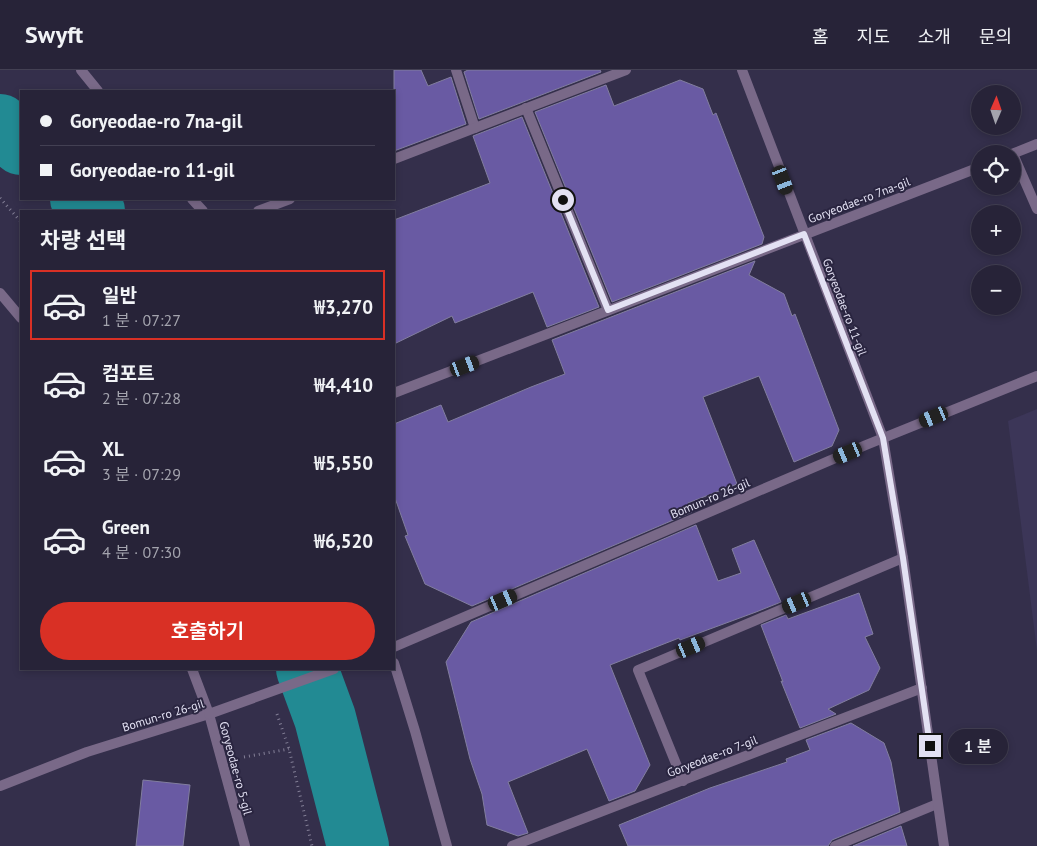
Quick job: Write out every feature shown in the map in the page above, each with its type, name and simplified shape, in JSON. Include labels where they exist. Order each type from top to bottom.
[{"type":"street","points":[[80,70],[97,90]]},
{"type":"street","points":[[456,70],[475,128]]},
{"type":"street","points":[[395,159],[626,70]]},
{"type":"street","name":"Goryeodae-ro 11-gil","points":[[742,70],[883,438],[903,558],[944,846]]},
{"type":"street","points":[[526,108],[608,310]]},
{"type":"street","points":[[1021,151],[1037,144]]},
{"type":"street","name":"Goryeodae-ro 7na-gil","points":[[395,394],[971,169]]},
{"type":"street","points":[[1021,172],[1037,209]]},
{"type":"street","points":[[193,200],[202,210]]},
{"type":"street","points":[[261,210],[287,200]]},
{"type":"street","points":[[0,293],[20,317]]},
{"type":"street","name":"Bomun-ro 26-gil","points":[[395,647],[883,438],[1037,376]]},
{"type":"street","points":[[683,781],[638,670],[903,558]]},
{"type":"street","points":[[395,666],[447,846]]},
{"type":"street","name":"Goryeodae-ro 5-gil","points":[[192,670],[209,714],[246,846]]},
{"type":"street","name":"Bomun-ro 26-gil","points":[[0,786],[87,752],[209,714],[331,670]]},
{"type":"street","name":"Goryeodae-ro 7-gil","points":[[512,846],[922,688]]},
{"type":"street","points":[[834,846],[938,804]]},
{"type":"path","points":[[0,198],[20,221]]},
{"type":"path","points":[[277,713],[312,846]]},
{"type":"path","points":[[222,762],[288,749]]},
{"type":"shaded area","points":[[1037,409],[1037,651],[1008,421]]},
{"type":"building","points":[[394,70],[421,70],[428,86],[451,77],[466,124],[395,151]]},
{"type":"building","points":[[468,70],[600,70],[601,72],[479,119],[464,72]]},
{"type":"building","points":[[680,80],[703,89],[713,115],[716,113],[764,237],[762,244],[612,302],[535,112],[606,85],[614,106]]},
{"type":"building","points":[[522,117],[599,307],[547,327],[533,292],[455,323],[452,316],[395,344],[395,220],[490,183],[473,136]]},
{"type":"building","points":[[755,261],[749,275],[784,294],[792,316],[795,314],[839,430],[832,446],[794,462],[759,376],[703,397],[737,484],[688,503],[692,512],[472,606],[425,584],[405,536],[408,535],[395,498],[395,424],[441,405],[448,422],[565,374],[552,340]]},
{"type":"building","points":[[696,525],[718,581],[741,573],[732,549],[754,540],[781,602],[610,665],[650,765],[635,791],[609,801],[587,749],[508,782],[528,833],[518,836],[487,825],[482,794],[470,759],[446,662],[471,622]]},
{"type":"building","points":[[859,593],[873,634],[865,637],[880,668],[869,690],[828,709],[836,714],[800,728],[761,625],[786,615],[788,619]]},
{"type":"building","points":[[851,723],[884,743],[891,762],[900,812],[832,840],[828,846],[628,846],[619,825],[710,788],[787,762],[786,759],[810,750],[806,740]]},
{"type":"building","points":[[143,780],[190,785],[183,846],[136,846]]},
{"type":"building","points":[[901,826],[907,846],[853,846]]},
{"type":"waterway","points":[[0,125],[20,143]]},
{"type":"waterway","points":[[82,200],[93,210]]},
{"type":"waterway","points":[[307,670],[325,718],[358,846]]},
{"type":"route","points":[[563,200],[608,310],[804,234],[883,438],[903,558],[930,746]]}]
